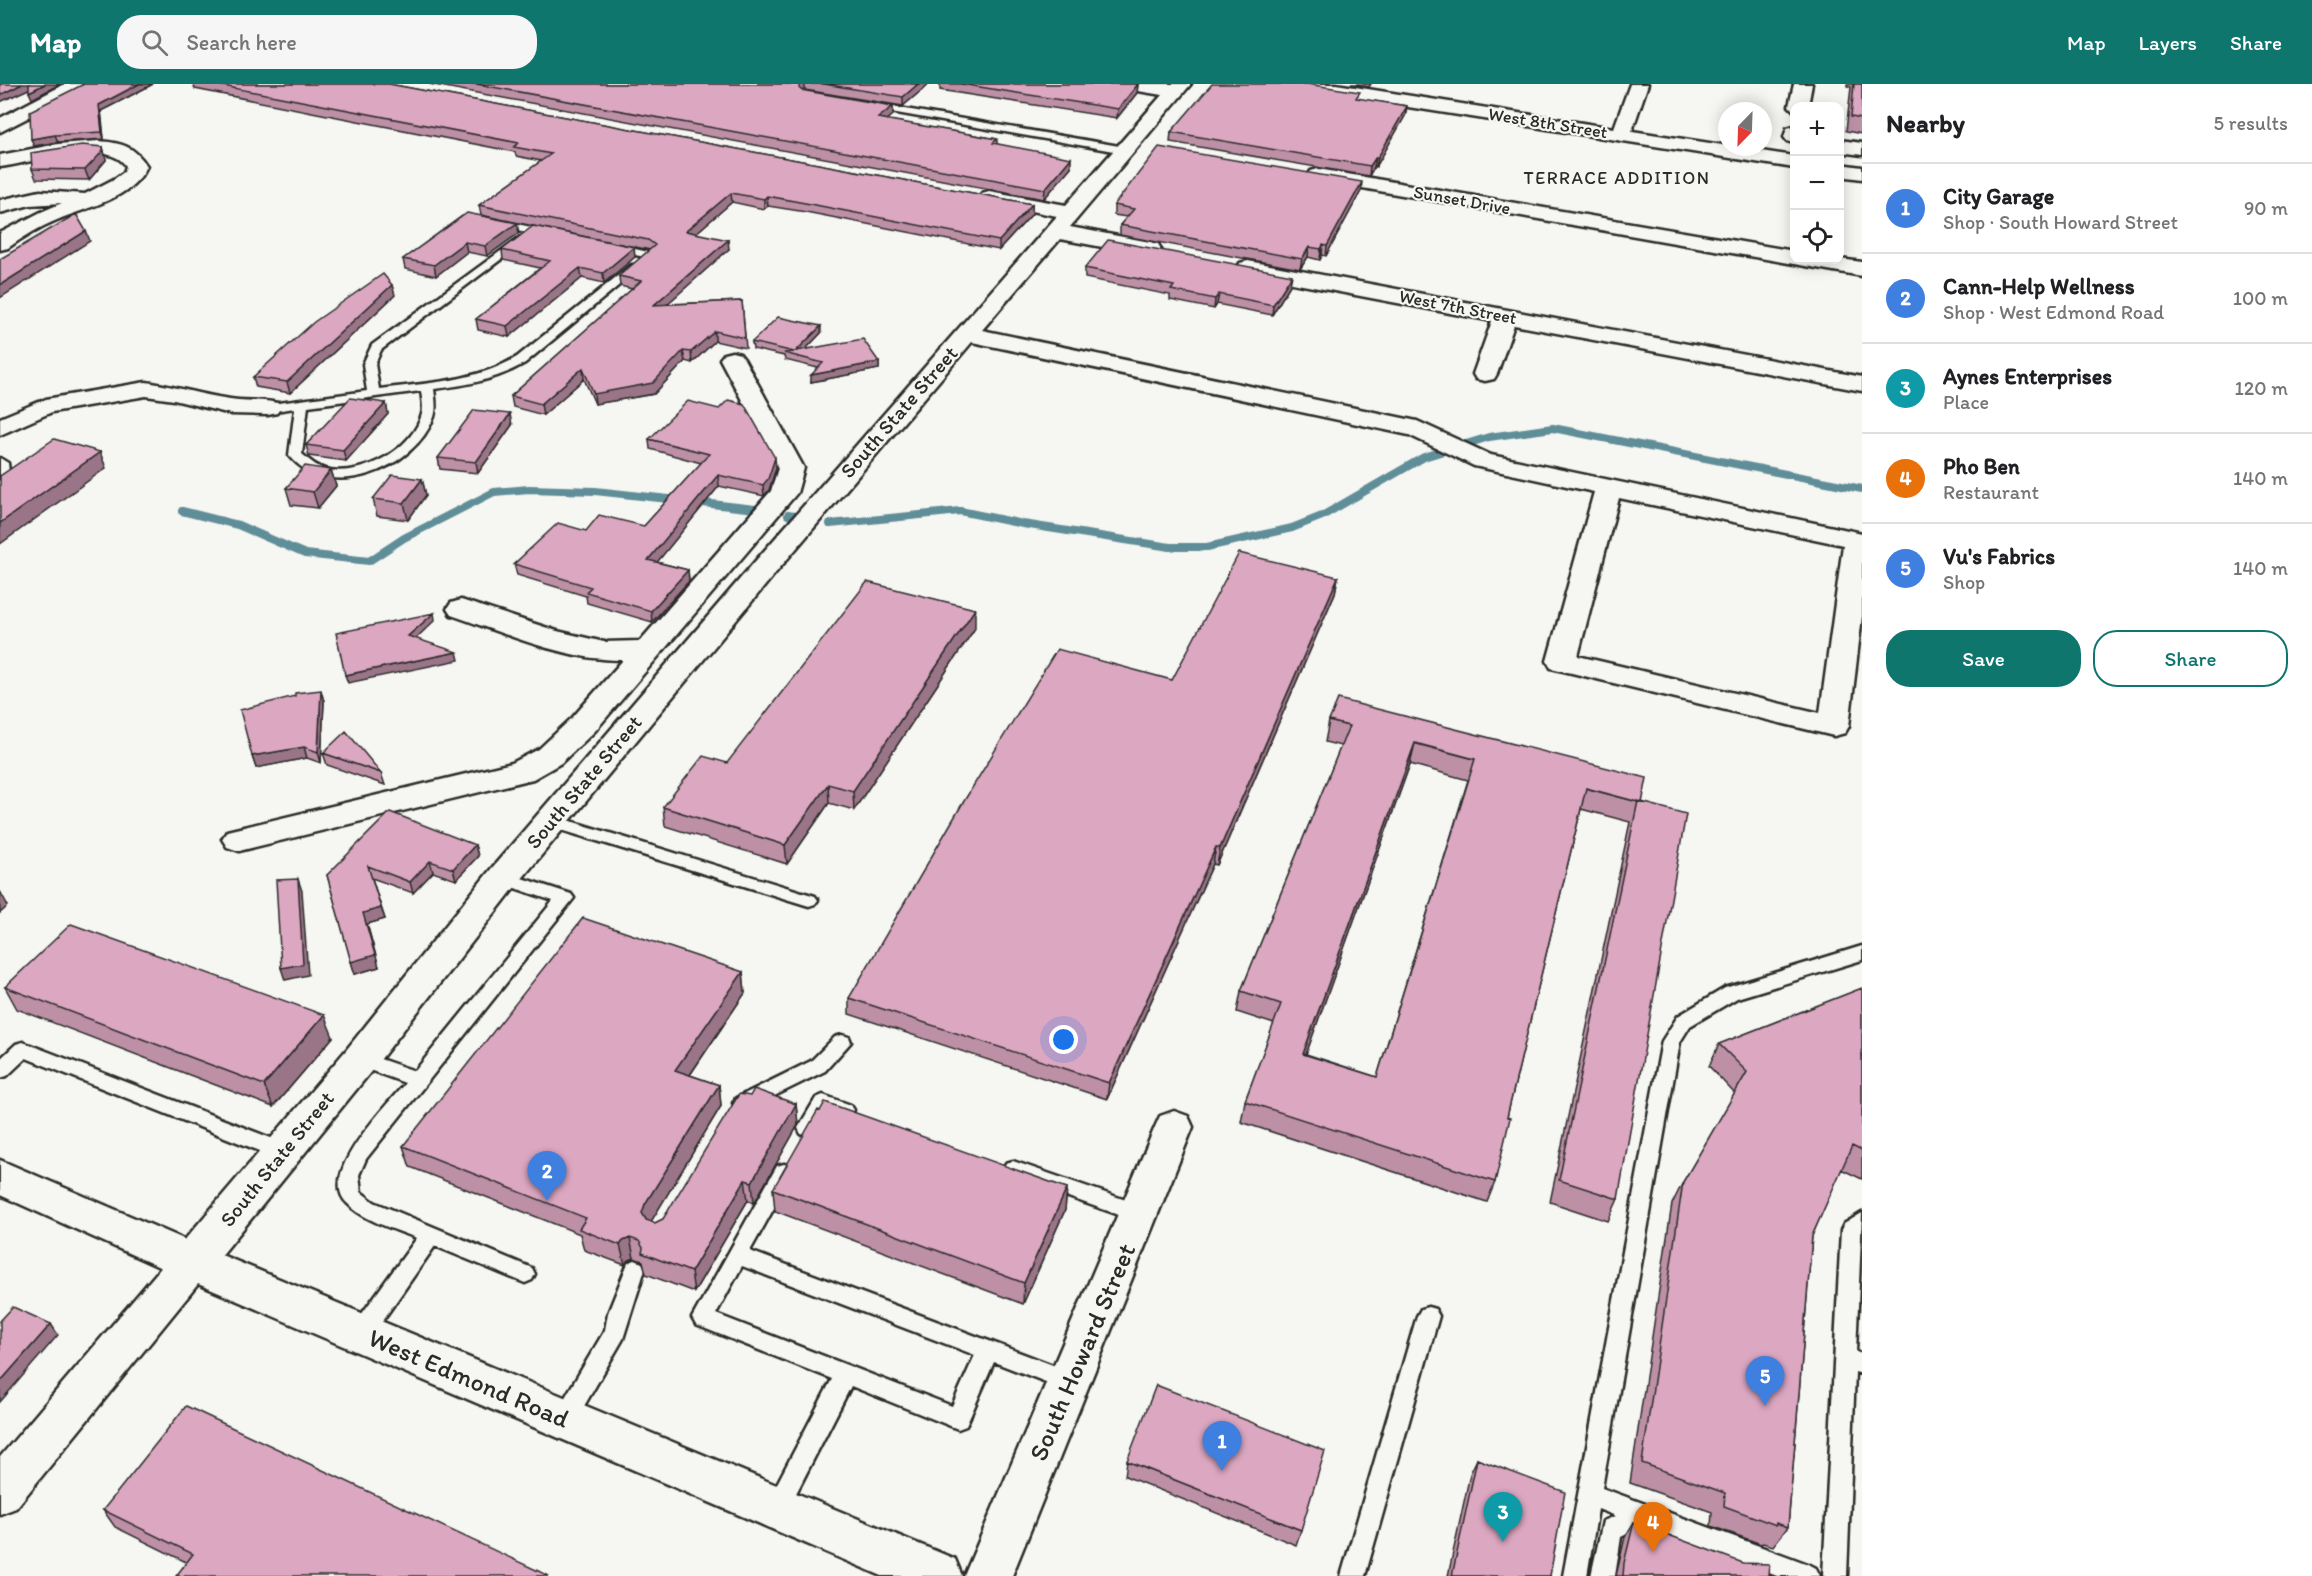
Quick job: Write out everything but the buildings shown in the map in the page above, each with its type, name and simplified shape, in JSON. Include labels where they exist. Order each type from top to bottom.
[{"type":"street","points":[[0,126],[79,84]]},
{"type":"street","points":[[1127,84],[1179,88]]},
{"type":"street","name":"West 8th Street","points":[[1300,84],[1406,92],[1621,135],[1790,161]]},
{"type":"street","points":[[1621,135],[1640,84]]},
{"type":"street","points":[[1800,102],[1803,84]]},
{"type":"street","name":"South State Street","points":[[1,1490],[360,1059],[551,820],[1062,221],[1135,146],[1179,88]]},
{"type":"street","points":[[1844,147],[1862,149]]},
{"type":"street","points":[[0,161],[74,148],[119,150],[133,158],[137,165],[136,171],[105,194],[50,215],[1,240]]},
{"type":"street","points":[[1844,171],[1862,173]]},
{"type":"street","name":"Sunset Drive","points":[[1302,172],[1790,257]]},
{"type":"street","points":[[976,194],[1170,253]]},
{"type":"street","points":[[0,207],[29,197],[49,195],[85,200]]},
{"type":"street","name":"West 7th Street","points":[[1228,264],[1862,384]]},
{"type":"street","points":[[1830,264],[1862,269]]},
{"type":"street","points":[[1485,374],[1505,316]]},
{"type":"street","points":[[966,334],[1417,429],[1483,461],[1609,487],[1857,540],[1834,726],[1562,661],[1609,487]]},
{"type":"street","points":[[239,839],[522,771],[550,756],[584,724],[784,493],[791,468],[732,359]]},
{"type":"street","points":[[0,427],[46,406],[146,389],[174,393],[231,407],[268,408]]},
{"type":"street","points":[[729,557],[768,564]]},
{"type":"street","points":[[462,609],[549,638],[604,651],[648,650]]},
{"type":"street","name":"South Howard Street","points":[[988,1576],[1174,1127]]},
{"type":"street","name":"West Edmond Road","points":[[3,1183],[777,1508],[880,1565],[938,1576]]},
{"type":"lane","points":[[862,105],[1135,146]]},
{"type":"lane","points":[[482,220],[568,238]]},
{"type":"lane","points":[[373,393],[369,364],[376,348],[533,230]]},
{"type":"lane","points":[[268,408],[476,380],[501,372],[521,360],[649,255],[603,245]]},
{"type":"lane","points":[[302,405],[295,455],[302,465],[321,473],[342,475],[369,470],[390,461],[410,445],[427,419],[429,407],[427,386]]},
{"type":"lane","points":[[0,462],[2,462],[2,472],[0,474]]},
{"type":"lane","points":[[551,820],[809,900]]},
{"type":"lane","points":[[503,878],[565,898],[359,1154],[349,1175],[352,1196],[367,1208],[525,1274]]},
{"type":"lane","points":[[1575,1576],[1671,1041],[1684,1021],[1731,993],[1862,952]]},
{"type":"lane","points":[[727,1118],[733,1108],[818,1066],[842,1042]]},
{"type":"lane","points":[[0,1071],[23,1049],[282,1151]]},
{"type":"lane","points":[[360,1059],[419,1080]]},
{"type":"lane","points":[[857,1114],[823,1103],[703,1318],[958,1419],[988,1350]]},
{"type":"lane","points":[[992,1162],[1139,1214]]},
{"type":"lane","points":[[1835,1576],[1853,1361],[1851,1230],[1862,1222]]},
{"type":"lane","points":[[362,1333],[431,1235]]},
{"type":"lane","points":[[737,1255],[1069,1381]]},
{"type":"lane","points":[[565,1418],[615,1332],[619,1313],[635,1269]]},
{"type":"lane","points":[[1353,1576],[1428,1316]]},
{"type":"lane","points":[[777,1508],[846,1374]]},
{"type":"lane","points":[[1588,1494],[1808,1576]]},
{"type":"lane","points":[[1603,1576],[1611,1529],[1625,1524],[1764,1576]]},
{"type":"waterway","points":[[830,524],[960,511],[1023,524],[1170,547],[1207,547],[1292,528],[1322,516],[1424,457],[1489,437],[1553,428],[1862,489]]},
{"type":"waterway","points":[[182,511],[238,525],[305,554],[369,561],[404,538],[494,492],[529,489],[595,491],[678,500]]},
{"type":"waterway","points":[[694,502],[755,509]]},
{"type":"waterway","points":[[788,515],[794,516]]},
{"type":"place","name":"Cann-Help Wellness","points":[[547,1201]]},
{"type":"place","name":"Vu's Fabrics","points":[[1765,1406]]},
{"type":"place","name":"City Garage","points":[[1222,1471]]},
{"type":"place","name":"Aynes Enterprises","points":[[1503,1542]]},
{"type":"place","name":"Pho Ben","points":[[1653,1552]]},
{"type":"district","name":"TERRACE ADDITION","points":[[1617,178]]}]
